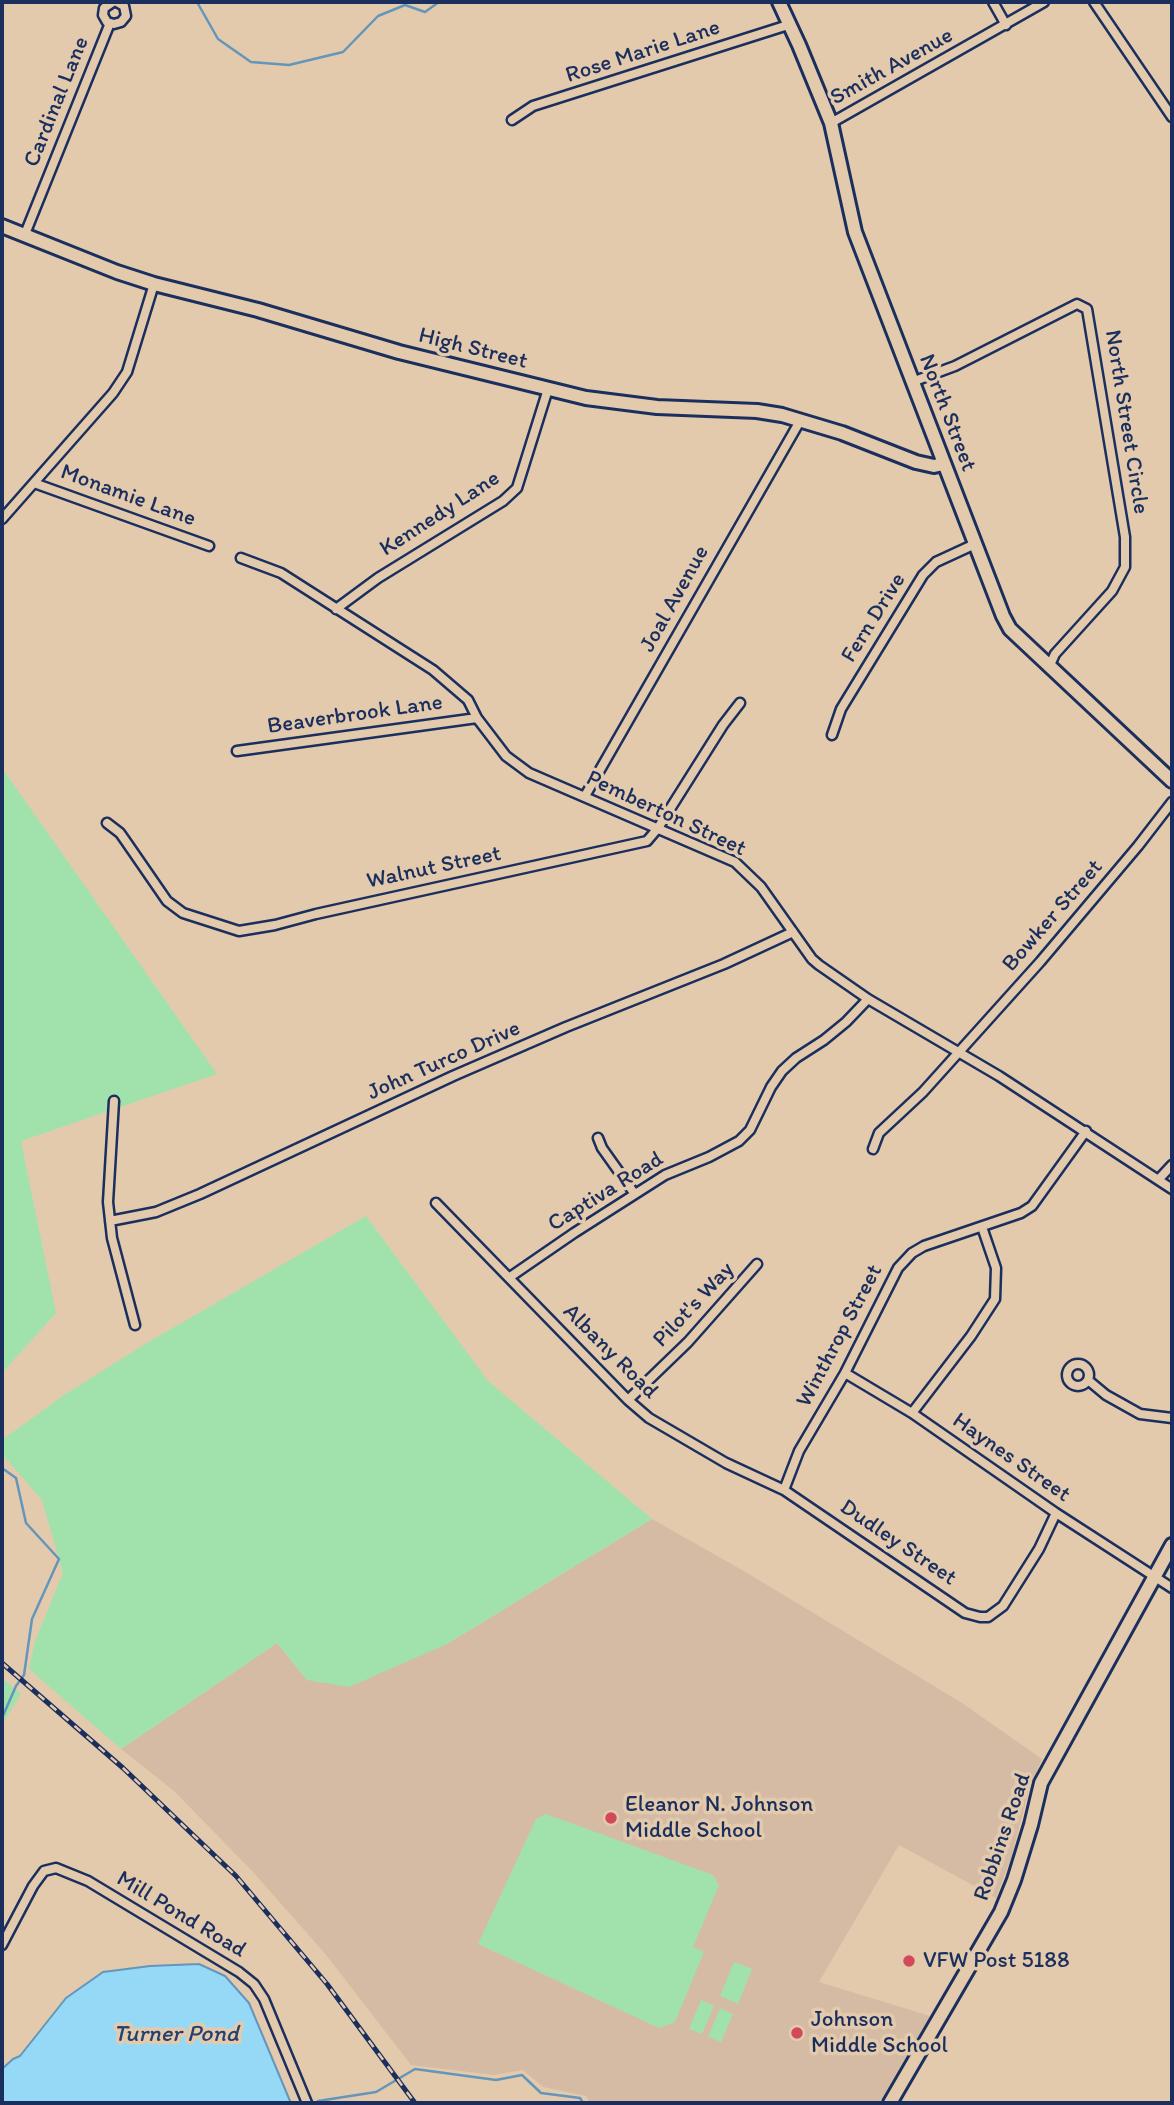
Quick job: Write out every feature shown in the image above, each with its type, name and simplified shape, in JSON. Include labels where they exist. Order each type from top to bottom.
[{"type":"street","name":"Cardinal Lane","points":[[115,2],[125,9],[126,16],[118,24],[105,19],[103,11],[107,5],[115,2]]},
{"type":"street","name":"North Street","points":[[779,2],[831,123],[855,232],[943,464],[1010,629],[1172,780]]},
{"type":"street","points":[[993,2],[1006,24]]},
{"type":"street","name":"Smith Avenue","points":[[831,123],[1044,2]]},
{"type":"street","points":[[1094,2],[1169,104],[1172,117]]},
{"type":"street","name":"Cardinal Lane","points":[[25,234],[110,23]]},
{"type":"street","name":"Rose Marie Lane","points":[[512,120],[533,106],[788,25]]},
{"type":"street","name":"High Street","points":[[2,226],[117,272],[399,352],[586,398],[657,407],[757,411],[842,433],[916,462],[934,466],[943,464]]},
{"type":"street","points":[[2,519],[113,393],[127,372],[155,284]]},
{"type":"street","name":"North Street Circle","points":[[912,382],[981,354],[1077,304],[1087,309],[1125,537],[1125,567],[1112,591],[1055,654],[1049,667]]},
{"type":"street","name":"Kennedy Lane","points":[[336,609],[378,578],[503,500],[517,488],[548,389]]},
{"type":"street","name":"Joal Avenue","points":[[585,796],[800,421]]},
{"type":"street","name":"Monamie Lane","points":[[34,483],[209,547]]},
{"type":"street","name":"Fern Drive","points":[[832,735],[841,709],[923,575],[936,562],[975,544]]},
{"type":"street","name":"Pemberton Street","points":[[241,558],[281,573],[433,670],[468,700],[506,756],[540,779],[735,862],[761,887],[812,959],[868,999],[1086,1131],[1172,1189]]},
{"type":"street","name":"Walnut Street","points":[[107,823],[127,842],[167,901],[183,913],[239,931],[275,925],[643,842],[652,837],[659,828],[723,725],[740,703]]},
{"type":"street","name":"Beaverbrook Lane","points":[[237,751],[478,718]]},
{"type":"street","name":"Bowker Street","points":[[873,1149],[879,1133],[923,1092],[1040,962],[1172,802]]},
{"type":"street","name":"John Turco Drive","points":[[110,1221],[156,1212],[200,1194],[453,1076],[566,1027],[724,964],[793,932]]},
{"type":"street","name":"Captiva Road","points":[[510,1277],[634,1193],[665,1175],[739,1141],[750,1130],[782,1071],[846,1022],[868,999]]},
{"type":"street","points":[[114,1101],[108,1202],[112,1238],[135,1325]]},
{"type":"street","name":"Winthrop Street","points":[[784,1490],[799,1451],[845,1373],[898,1268],[912,1253],[924,1246],[1021,1213],[1032,1206],[1086,1131]]},
{"type":"street","points":[[598,1138],[602,1148],[634,1193]]},
{"type":"street","points":[[1159,1180],[1172,1165]]},
{"type":"street","name":"Albany Road","points":[[436,1203],[628,1400],[649,1418],[694,1446],[784,1490]]},
{"type":"street","points":[[912,1413],[971,1336],[995,1299],[996,1268],[982,1227]]},
{"type":"street","name":"Pilot's Way","points":[[628,1400],[688,1342],[757,1264]]},
{"type":"street","name":"Haynes Street","points":[[845,1373],[912,1413],[1056,1513],[1172,1588]]},
{"type":"street","points":[[1088,1380],[1106,1395],[1140,1414],[1172,1418]]},
{"type":"street","name":"Dudley Street","points":[[784,1490],[965,1613],[980,1617],[994,1615],[1016,1590],[1056,1513]]},
{"type":"street","name":"Robbins Road","points":[[890,2103],[1001,1912],[1021,1858],[1041,1783],[1172,1545]]},
{"type":"street","name":"Mill Pond Road","points":[[2,1945],[33,1886],[44,1871],[57,1868],[88,1881],[239,1972],[254,1984],[264,1999],[306,2103]]},
{"type":"shaded area","name":"Eleanor N. Johnson Middle School","points":[[652,1519],[749,1574],[962,1703],[1042,1759],[1030,1786],[1011,1858],[996,1898],[899,1845],[819,1982],[930,2016],[879,2103],[590,2103],[586,2096],[543,2087],[523,2070],[494,2075],[411,2065],[327,1956],[254,1873],[174,1791],[121,1749],[277,1643],[307,1680],[447,1644]]},
{"type":"green space","points":[[2,768],[217,1074],[21,1141],[56,1313],[2,1373]]},
{"type":"green space","points":[[366,1216],[488,1381],[652,1519],[447,1644],[349,1687],[307,1680],[277,1643],[121,1749],[29,1669],[35,1641],[63,1573],[42,1500],[2,1454],[2,1440],[64,1395],[145,1344]]},
{"type":"green space","points":[[2,1678],[21,1694],[2,1725]]},
{"type":"green space","points":[[546,1814],[713,1875],[719,1885],[693,1947],[704,1952],[675,2022],[659,2028],[478,1944],[536,1819]]},
{"type":"green space","points":[[734,1962],[752,1969],[738,2004],[720,1996]]},
{"type":"green space","points":[[701,2000],[714,2006],[702,2034],[689,2029]]},
{"type":"green space","points":[[720,2008],[733,2014],[721,2042],[708,2037]]},
{"type":"water","name":"Turner Pond","points":[[199,1964],[225,1976],[249,2003],[293,2103],[2,2103],[2,2069],[20,2056],[66,1998],[103,1972]]},
{"type":"waterway","points":[[197,2],[218,39],[251,62],[289,65],[343,52],[378,16],[405,5],[425,12],[439,2]]},
{"type":"waterway","points":[[2,1468],[16,1478],[26,1523],[59,1559],[32,1619],[24,1675],[16,1686],[2,1718]]},
{"type":"waterway","points":[[318,2101],[376,2092],[415,2069],[496,2080],[522,2075],[541,2093],[580,2098],[583,2103]]},
{"type":"railway","points":[[2,1663],[123,1768],[236,1876],[327,1984],[415,2103]]},
{"type":"place","name":"Eleanor N. Johnson Middle School","points":[[611,1818]]},
{"type":"place","name":"VFW Post 5188","points":[[909,1961]]},
{"type":"place","name":"Johnson Middle School","points":[[797,2033]]}]
